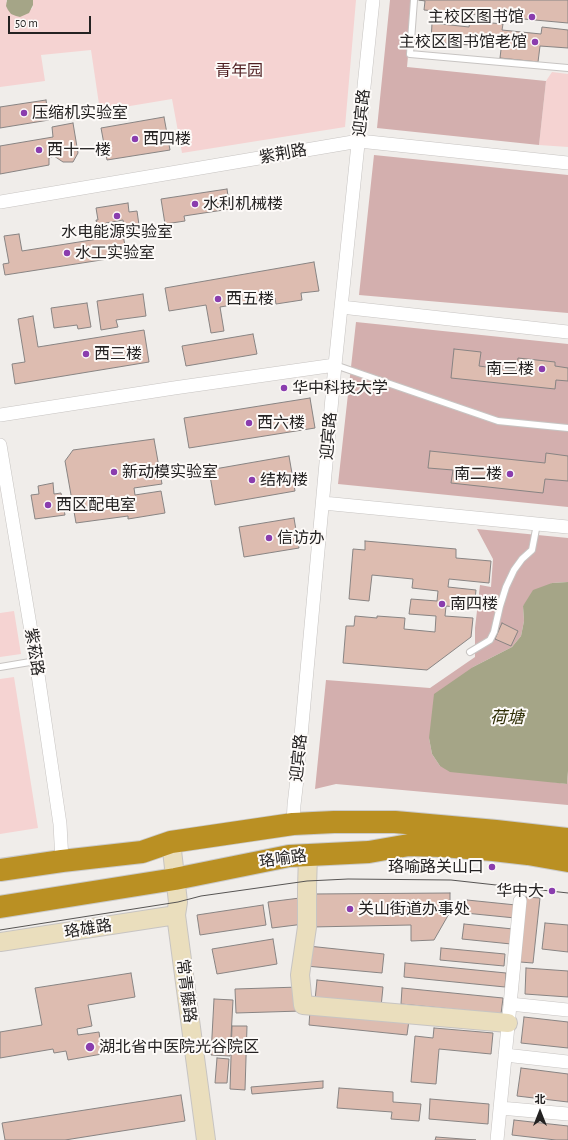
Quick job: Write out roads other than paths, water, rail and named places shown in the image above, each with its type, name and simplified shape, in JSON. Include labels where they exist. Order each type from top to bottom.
[{"type":"highway","name":"珞喻路","points":[[0,870],[142,852],[171,842],[293,824],[395,822],[568,839]]},
{"type":"highway","name":"珞喻路","points":[[0,907],[175,879],[289,856],[369,852],[409,845],[442,846],[528,854],[568,861]]},
{"type":"street","name":"迎宾路","points":[[293,824],[335,365],[373,0]]},
{"type":"street","name":"紫荆路","points":[[0,202],[359,141],[568,163]]},
{"type":"street","points":[[341,307],[568,332]]},
{"type":"street","points":[[0,415],[335,365]]},
{"type":"street","name":"紫菘路","points":[[0,445],[36,661],[60,824],[62,861]]},
{"type":"street","points":[[323,503],[568,527]]},
{"type":"street","name":"常青藤路","points":[[171,842],[178,902],[176,915],[206,1140]]},
{"type":"street","points":[[308,855],[307,927],[300,974],[304,1010],[508,1023]]},
{"type":"street","points":[[497,1140],[520,901]]},
{"type":"street","name":"珞雄路","points":[[0,942],[176,915]]},
{"type":"street","points":[[510,1004],[568,1010]]},
{"type":"street","points":[[505,1055],[568,1062]]},
{"type":"street","points":[[500,1108],[568,1114]]},
{"type":"lane","points":[[414,0],[410,54],[568,68]]},
{"type":"lane","points":[[335,365],[498,421],[568,428]]},
{"type":"lane","points":[[470,652],[490,640],[494,632],[506,586],[514,570],[522,559],[532,550],[536,524]]},
{"type":"lane","points":[[0,667],[36,661]]},
{"type":"water","points":[[7,0],[33,0],[33,5],[29,13],[20,17],[11,14],[6,6]]},
{"type":"water","name":"荷塘","points":[[568,582],[567,784],[450,772],[440,766],[432,754],[429,738],[434,694],[473,667],[512,647],[521,636],[524,621],[523,606],[533,590],[552,583]]},
{"type":"tram line","points":[[0,930],[178,902],[201,896],[307,881],[348,879],[451,880],[568,893]]},
{"type":"place","name":"主校区图书馆","points":[[532,17]]},
{"type":"place","name":"主校区图书馆老馆","points":[[535,42]]},
{"type":"place","name":"压缩机实验室","points":[[24,113]]},
{"type":"place","name":"西四楼","points":[[135,139]]},
{"type":"place","name":"西十一楼","points":[[39,150]]},
{"type":"place","name":"水利机械楼","points":[[195,204]]},
{"type":"place","name":"水电能源实验室","points":[[117,216]]},
{"type":"place","name":"水工实验室","points":[[67,253]]},
{"type":"place","name":"西五楼","points":[[218,299]]},
{"type":"place","name":"西三楼","points":[[86,354]]},
{"type":"place","name":"南三楼","points":[[542,369]]},
{"type":"place","name":"华中科技大学","points":[[284,388]]},
{"type":"place","name":"西六楼","points":[[249,423]]},
{"type":"place","name":"新动模实验室","points":[[114,472]]},
{"type":"place","name":"南二楼","points":[[510,474]]},
{"type":"place","name":"结构楼","points":[[252,480]]},
{"type":"place","name":"西区配电室","points":[[48,505]]},
{"type":"place","name":"信访办","points":[[269,538]]},
{"type":"place","name":"南四楼","points":[[442,604]]},
{"type":"place","name":"珞喻路关山口","points":[[492,867]]},
{"type":"place","name":"华中大","points":[[552,891]]},
{"type":"place","name":"关山街道办事处","points":[[350,909]]},
{"type":"place","name":"湖北省中医院光谷院区","points":[[90,1047]]},
{"type":"park label","name":"青年园","points":[[239,71]]}]
